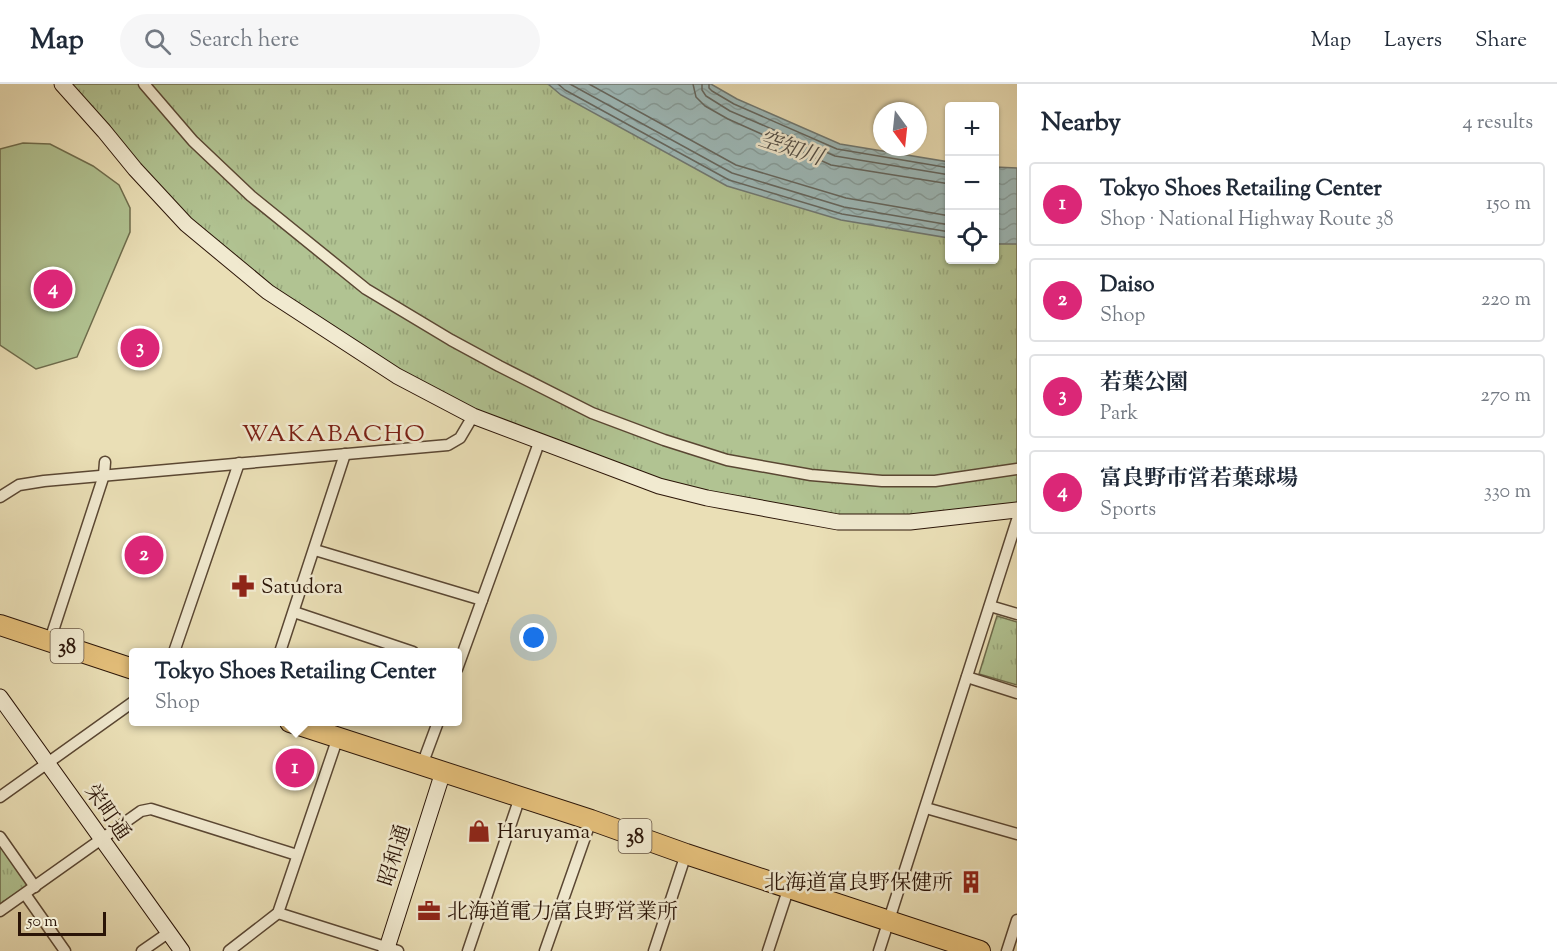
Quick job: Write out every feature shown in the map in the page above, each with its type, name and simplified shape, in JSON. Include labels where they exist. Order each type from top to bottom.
[{"type":"highway","name":"38","points":[[0,625],[129,668]]},
{"type":"highway","name":"38","points":[[303,726],[980,951]]},
{"type":"street","points":[[62,84],[104,131],[183,230],[268,292],[397,376],[473,416],[659,486],[707,498],[838,522],[910,522],[1017,510]]},
{"type":"street","points":[[144,84],[193,141],[251,196],[366,288],[470,351],[592,413],[664,440],[727,460],[811,476],[882,481],[935,481],[1017,469]]},
{"type":"street","points":[[0,497],[19,485],[44,481],[448,445],[460,438],[473,416]]},
{"type":"street","points":[[462,654],[540,440]]},
{"type":"street","points":[[281,648],[345,454]]},
{"type":"street","points":[[50,640],[105,475],[105,462]]},
{"type":"street","points":[[175,648],[238,463]]},
{"type":"street","points":[[879,951],[1017,520]]},
{"type":"street","points":[[315,550],[482,600]]},
{"type":"street","points":[[990,606],[1017,614]]},
{"type":"street","points":[[294,612],[401,648]]},
{"type":"street","points":[[967,677],[1017,693]]},
{"type":"street","name":"栄町通","points":[[0,697],[182,951]]},
{"type":"street","points":[[0,797],[129,705]]},
{"type":"street","points":[[423,765],[437,726]]},
{"type":"street","points":[[229,951],[278,913],[338,737]]},
{"type":"street","name":"昭和通","points":[[390,950],[443,772]]},
{"type":"street","points":[[468,951],[520,797]]},
{"type":"street","points":[[926,808],[1017,834]]},
{"type":"street","points":[[0,911],[141,810],[151,809],[297,855]]},
{"type":"street","points":[[545,951],[591,820]]},
{"type":"street","points":[[0,837],[35,887]]},
{"type":"street","points":[[654,951],[686,854]]},
{"type":"street","points":[[768,951],[789,887]]},
{"type":"street","points":[[25,894],[65,951]]},
{"type":"street","points":[[278,913],[390,950]]},
{"type":"street","points":[[1007,951],[1017,920]]},
{"type":"street","points":[[142,951],[168,933]]},
{"type":"green space","points":[[62,84],[557,84],[945,231],[945,264],[999,264],[999,235],[1017,237],[1017,510],[838,522],[659,486],[397,376],[186,224]]},
{"type":"green space","points":[[23,143],[50,144],[93,166],[119,185],[130,208],[130,232],[77,357],[36,369],[0,345],[0,149]]},
{"type":"green space","points":[[997,616],[1017,622],[1017,685],[979,674]]},
{"type":"green space","points":[[0,846],[28,885],[0,904]]},
{"type":"water","name":"空知川","points":[[548,84],[711,84],[737,99],[840,144],[873,149],[873,156],[913,156],[945,161],[945,237],[841,220],[727,186],[561,95]]},
{"type":"water","points":[[999,167],[1017,168],[1017,244],[999,244]]},
{"type":"place","name":"富良野市営若葉球場","points":[[53,289]]},
{"type":"place","name":"若葉公園","points":[[140,348]]},
{"type":"place","name":"Daiso","points":[[144,555]]},
{"type":"place","name":"Satudora","points":[[243,586]]},
{"type":"place","name":"Tokyo Shoes Retailing Center","points":[[295,768]]},
{"type":"place","name":"Haruyama","points":[[479,831]]},
{"type":"place","name":"北海道富良野保健所","points":[[971,882]]},
{"type":"place","name":"北海道電力富良野営業所","points":[[429,911]]},
{"type":"district","name":"WAKABACHO","points":[[334,433]]}]
